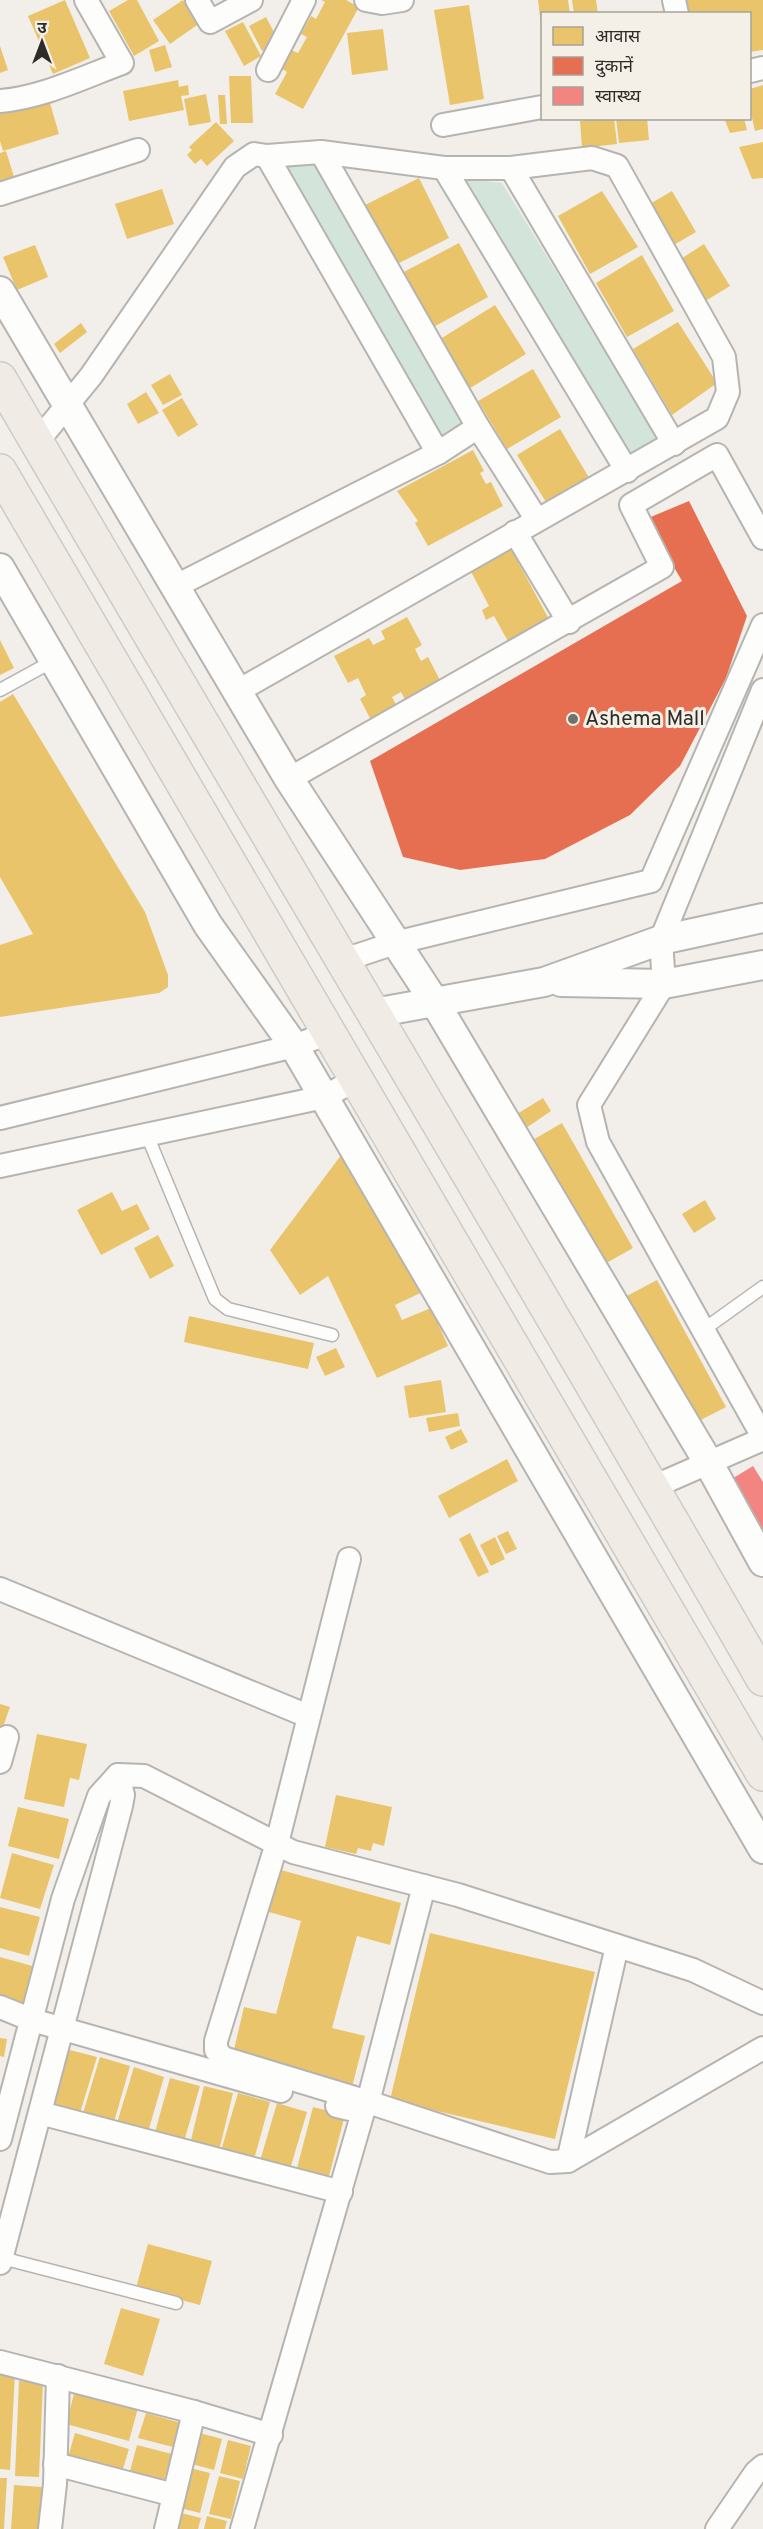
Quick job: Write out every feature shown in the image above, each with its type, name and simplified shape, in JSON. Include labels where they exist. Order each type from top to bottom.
[{"type":"main road","points":[[0,379],[344,960],[763,1679]]},
{"type":"main road","points":[[0,471],[357,1079],[604,1507],[763,1774]]},
{"type":"street","points":[[0,101],[13,100],[122,63],[86,0]]},
{"type":"street","points":[[197,0],[210,22],[251,0]]},
{"type":"street","points":[[268,70],[304,0]]},
{"type":"street","points":[[366,0],[382,3],[402,0]]},
{"type":"street","points":[[442,125],[541,107]]},
{"type":"street","points":[[0,194],[138,150]]},
{"type":"street","points":[[321,152],[477,428],[537,520]]},
{"type":"street","points":[[37,442],[69,405],[235,167],[254,154],[267,156],[321,152],[444,168],[511,168],[592,158],[618,166],[724,357],[728,392],[717,418],[237,691]]},
{"type":"street","points":[[267,156],[438,453]]},
{"type":"street","points":[[444,168],[627,471]]},
{"type":"street","points":[[511,168],[674,444]]},
{"type":"street","points":[[0,291],[289,779],[434,1001],[708,1461],[763,1562]]},
{"type":"street","points":[[176,586],[438,453],[477,428]]},
{"type":"street","points":[[289,779],[662,567],[631,504],[717,455],[763,538]]},
{"type":"street","points":[[515,532],[568,622]]},
{"type":"street","points":[[0,569],[208,925],[294,1047],[324,1097],[763,1848]]},
{"type":"street","points":[[344,960],[395,943],[651,881],[763,625]]},
{"type":"street","points":[[653,1487],[763,1438],[598,1142],[589,1105],[664,984],[661,940],[763,690]]},
{"type":"street","points":[[374,1013],[544,982],[661,940],[763,918]]},
{"type":"street","points":[[544,982],[664,984],[763,964]]},
{"type":"street","points":[[0,1118],[294,1047],[328,1033]]},
{"type":"street","points":[[0,1166],[324,1097],[357,1079]]},
{"type":"street","points":[[575,1524],[604,1507]]},
{"type":"street","points":[[349,1559],[277,1843],[216,2041],[216,2050],[223,2058],[368,2102],[550,2162],[568,2161],[763,2048]]},
{"type":"street","points":[[0,1588],[308,1716]]},
{"type":"street","points":[[0,1762],[7,1737]]},
{"type":"street","points":[[118,1775],[144,1776],[293,1852],[424,1886],[693,1970],[763,2003]]},
{"type":"street","points":[[0,2139],[63,1899],[99,1797],[118,1775]]},
{"type":"street","points":[[1,2261],[8,2201],[40,2113],[60,2028],[123,1796],[118,1775]]},
{"type":"street","points":[[368,2102],[424,1886]]},
{"type":"street","points":[[63,1899],[92,1906]]},
{"type":"street","points":[[568,2161],[617,1946]]},
{"type":"street","points":[[0,2007],[32,2020],[215,2074],[363,2112],[242,2529]]},
{"type":"street","points":[[40,2113],[341,2192]]},
{"type":"street","points":[[0,2362],[194,2412],[271,2435]]},
{"type":"street","points":[[50,2529],[58,2376]]},
{"type":"street","points":[[165,2529],[194,2412]]},
{"type":"street","points":[[55,2464],[174,2494]]},
{"type":"street","points":[[717,2529],[761,2474]]},
{"type":"lane","points":[[0,690],[53,661]]},
{"type":"lane","points":[[147,1135],[215,1299],[228,1309],[332,1335]]},
{"type":"lane","points":[[703,1330],[763,1287]]},
{"type":"lane","points":[[1,2261],[176,2303]]},
{"type":"green space","points":[[315,158],[465,421],[442,439],[281,162]]},
{"type":"green space","points":[[459,178],[502,183],[661,443],[630,459]]},
{"type":"building: आवास","points":[[65,0],[90,58],[53,74],[28,16]]},
{"type":"building: आवास","points":[[128,0],[137,0],[159,41],[134,56],[109,11]]},
{"type":"building: आवास","points":[[183,0],[200,23],[170,44],[153,20]]},
{"type":"building: आवास","points":[[321,0],[346,0],[359,7],[303,109],[275,94],[287,72],[279,67],[289,49],[298,53],[307,37],[301,34],[311,16],[316,19],[325,2]]},
{"type":"building: आवास","points":[[538,0],[568,0],[570,12],[541,12],[541,25]]},
{"type":"building: आवास","points":[[572,0],[596,0],[598,12],[574,12]]},
{"type":"building: आवास","points":[[679,0],[763,0],[763,50],[751,52],[751,12],[681,12]]},
{"type":"building: आवास","points":[[469,5],[484,99],[450,105],[434,10]]},
{"type":"building: आवास","points":[[266,17],[279,42],[262,51],[249,26]]},
{"type":"building: आवास","points":[[243,22],[261,56],[244,66],[225,31]]},
{"type":"building: आवास","points":[[383,29],[388,70],[352,75],[347,33]]},
{"type":"building: आवास","points":[[165,45],[172,67],[155,72],[149,50]]},
{"type":"building: आवास","points":[[0,46],[8,70],[0,73]]},
{"type":"building: आवास","points":[[229,76],[251,76],[253,123],[231,123]]},
{"type":"building: आवास","points":[[178,80],[179,87],[188,85],[189,95],[181,96],[184,110],[129,121],[123,91]]},
{"type":"building: आवास","points":[[763,85],[763,129],[755,131],[751,113],[751,89]]},
{"type":"building: आवास","points":[[206,94],[211,122],[189,126],[184,99]]},
{"type":"building: आवास","points":[[218,95],[225,95],[227,124],[220,124]]},
{"type":"building: आवास","points":[[48,96],[59,134],[3,151],[0,141],[0,110]]},
{"type":"building: आवास","points":[[614,120],[617,144],[582,148],[580,121]]},
{"type":"building: आवास","points":[[616,120],[647,120],[649,140],[619,143]]},
{"type":"building: आवास","points":[[725,120],[744,120],[747,130],[730,133]]},
{"type":"building: आवास","points":[[216,122],[234,141],[207,166],[201,159],[195,164],[187,155],[192,150],[189,147]]},
{"type":"building: आवास","points":[[763,142],[763,178],[752,179],[739,147]]},
{"type":"building: आवास","points":[[6,151],[15,180],[0,185],[0,153]]},
{"type":"building: आवास","points":[[419,178],[449,238],[395,265],[365,205]]},
{"type":"building: आवास","points":[[162,189],[174,224],[127,239],[115,204]]},
{"type":"building: आवास","points":[[602,191],[638,247],[590,274],[558,216]]},
{"type":"building: आवास","points":[[672,191],[696,232],[667,249],[643,208]]},
{"type":"building: आवास","points":[[459,243],[488,297],[430,329],[400,274]]},
{"type":"building: आवास","points":[[704,244],[730,286],[702,303],[676,262]]},
{"type":"building: आवास","points":[[35,245],[48,277],[17,290],[3,257]]},
{"type":"building: आवास","points":[[642,255],[674,311],[627,337],[596,283]]},
{"type":"building: आवास","points":[[495,305],[526,354],[467,390],[437,341]]},
{"type":"building: आवास","points":[[678,322],[717,383],[672,415],[633,349]]},
{"type":"building: आवास","points":[[81,323],[87,332],[60,353],[54,344]]},
{"type":"building: आवास","points":[[533,369],[561,417],[507,449],[478,401]]},
{"type":"building: आवास","points":[[170,374],[182,395],[163,405],[151,385]]},
{"type":"building: आवास","points":[[146,392],[159,413],[138,424],[127,404]]},
{"type":"building: आवास","points":[[182,398],[198,425],[178,437],[162,410]]},
{"type":"building: आवास","points":[[560,429],[591,481],[549,507],[517,455]]},
{"type":"building: आवास","points":[[473,450],[484,471],[480,473],[486,484],[491,482],[503,506],[428,546],[415,523],[418,521],[397,491]]},
{"type":"building: आवास","points":[[509,545],[551,623],[510,645],[494,616],[486,620],[482,610],[489,606],[468,566]]},
{"type":"building: आवास","points":[[407,617],[422,645],[415,649],[421,661],[428,657],[443,686],[408,705],[401,692],[392,697],[398,708],[372,722],[360,699],[366,695],[358,678],[348,683],[334,656],[369,638],[373,645],[385,639],[381,631]]},
{"type":"building: आवास","points":[[0,640],[14,668],[0,675]]},
{"type":"building: आवास","points":[[13,694],[145,912],[168,975],[168,987],[159,993],[0,1017],[0,945],[33,934],[0,877],[0,702]]},
{"type":"building: आवास","points":[[543,1098],[551,1111],[526,1128],[517,1114]]},
{"type":"building: आवास","points":[[562,1123],[633,1248],[601,1266],[531,1141]]},
{"type":"building: आवास","points":[[348,1146],[431,1288],[395,1305],[402,1320],[431,1308],[448,1346],[377,1378],[328,1276],[300,1295],[270,1250]]},
{"type":"building: आवास","points":[[112,1192],[122,1211],[137,1204],[150,1229],[101,1255],[77,1210]]},
{"type":"building: आवास","points":[[705,1200],[716,1219],[694,1233],[682,1214]]},
{"type":"building: आवास","points":[[158,1235],[174,1266],[150,1279],[134,1248]]},
{"type":"building: आवास","points":[[657,1280],[726,1407],[693,1424],[625,1297]]},
{"type":"building: आवास","points":[[189,1316],[314,1343],[308,1369],[184,1342]]},
{"type":"building: आवास","points":[[336,1348],[345,1367],[325,1376],[316,1357]]},
{"type":"building: आवास","points":[[441,1380],[446,1412],[409,1418],[404,1386]]},
{"type":"building: आवास","points":[[458,1413],[460,1426],[429,1432],[426,1418]]},
{"type":"building: आवास","points":[[461,1429],[468,1442],[451,1450],[445,1437]]},
{"type":"building: आवास","points":[[507,1459],[518,1481],[449,1518],[438,1496]]},
{"type":"building: आवास","points":[[508,1531],[517,1549],[506,1554],[497,1536]]},
{"type":"building: आवास","points":[[470,1533],[489,1572],[478,1577],[459,1539]]},
{"type":"building: आवास","points":[[495,1537],[505,1559],[491,1566],[480,1545]]},
{"type":"building: आवास","points":[[0,1704],[10,1707],[3,1727],[0,1726]]},
{"type":"building: आवास","points":[[37,1734],[87,1744],[79,1780],[70,1778],[64,1807],[24,1799]]},
{"type":"building: आवास","points":[[336,1795],[392,1807],[384,1846],[373,1843],[371,1851],[358,1848],[356,1854],[325,1847]]},
{"type":"building: आवास","points":[[18,1807],[69,1819],[59,1859],[8,1846]]},
{"type":"building: आवास","points":[[12,1853],[54,1865],[40,1909],[0,1898]]},
{"type":"building: आवास","points":[[281,1870],[401,1903],[390,1945],[357,1936],[332,2028],[365,2036],[352,2087],[232,2058],[244,2007],[276,2014],[301,1921],[269,1912]]},
{"type":"building: आवास","points":[[0,1907],[40,1917],[29,1956],[0,1948]]},
{"type":"building: आवास","points":[[430,1933],[595,1972],[555,2139],[390,2100]]},
{"type":"building: आवास","points":[[0,1957],[36,1967],[25,2004],[0,1997]]},
{"type":"building: आवास","points":[[0,2038],[7,2039],[4,2057],[0,2056]]},
{"type":"building: आवास","points":[[66,2049],[97,2057],[80,2113],[50,2105]]},
{"type":"building: आवास","points":[[100,2057],[130,2066],[114,2122],[83,2113]]},
{"type":"building: आवास","points":[[134,2067],[164,2077],[148,2132],[117,2123]]},
{"type":"building: आवास","points":[[170,2078],[200,2086],[183,2145],[154,2136]]},
{"type":"building: आवास","points":[[204,2086],[233,2093],[219,2151],[190,2144]]},
{"type":"building: आवास","points":[[238,2093],[270,2102],[253,2163],[220,2154]]},
{"type":"building: आवास","points":[[277,2103],[307,2112],[290,2169],[260,2161]]},
{"type":"building: आवास","points":[[313,2107],[345,2115],[329,2176],[297,2168]]},
{"type":"building: आवास","points":[[148,2244],[212,2261],[200,2305],[136,2288]]},
{"type":"building: आवास","points":[[121,2308],[160,2319],[143,2376],[104,2364]]},
{"type":"building: आवास","points":[[0,2373],[15,2373],[10,2470],[0,2469]]},
{"type":"building: आवास","points":[[19,2381],[43,2382],[39,2477],[15,2476]]},
{"type":"building: आवास","points":[[75,2390],[138,2408],[129,2441],[66,2424]]},
{"type":"building: आवास","points":[[146,2413],[181,2423],[173,2447],[138,2438]]},
{"type":"building: आवास","points":[[196,2432],[222,2439],[214,2470],[188,2463]]},
{"type":"building: आवास","points":[[75,2433],[129,2449],[122,2472],[68,2457]]},
{"type":"building: आवास","points":[[228,2440],[251,2446],[243,2479],[220,2473]]},
{"type":"building: आवास","points":[[137,2445],[172,2454],[164,2480],[130,2471]]},
{"type":"building: आवास","points":[[186,2467],[210,2473],[200,2513],[176,2507]]},
{"type":"building: आवास","points":[[219,2476],[240,2481],[231,2519],[209,2514]]},
{"type":"building: आवास","points":[[0,2478],[7,2478],[4,2529],[0,2529]]},
{"type":"building: आवास","points":[[14,2485],[42,2487],[39,2529],[11,2529]]},
{"type":"building: आवास","points":[[177,2512],[201,2518],[198,2529],[172,2529]]},
{"type":"building: आवास","points":[[207,2516],[227,2521],[225,2529],[204,2529]]},
{"type":"building: दुकानें","name":"Ashema Mall","points":[[689,501],[747,616],[726,678],[680,766],[630,815],[545,859],[460,870],[403,857],[370,761],[682,581],[646,519]]},
{"type":"building: स्वास्थ्य","points":[[753,1466],[763,1482],[763,1554],[722,1485]]},
{"type":"place","name":"Ashema Mall","points":[[573,719]]}]
